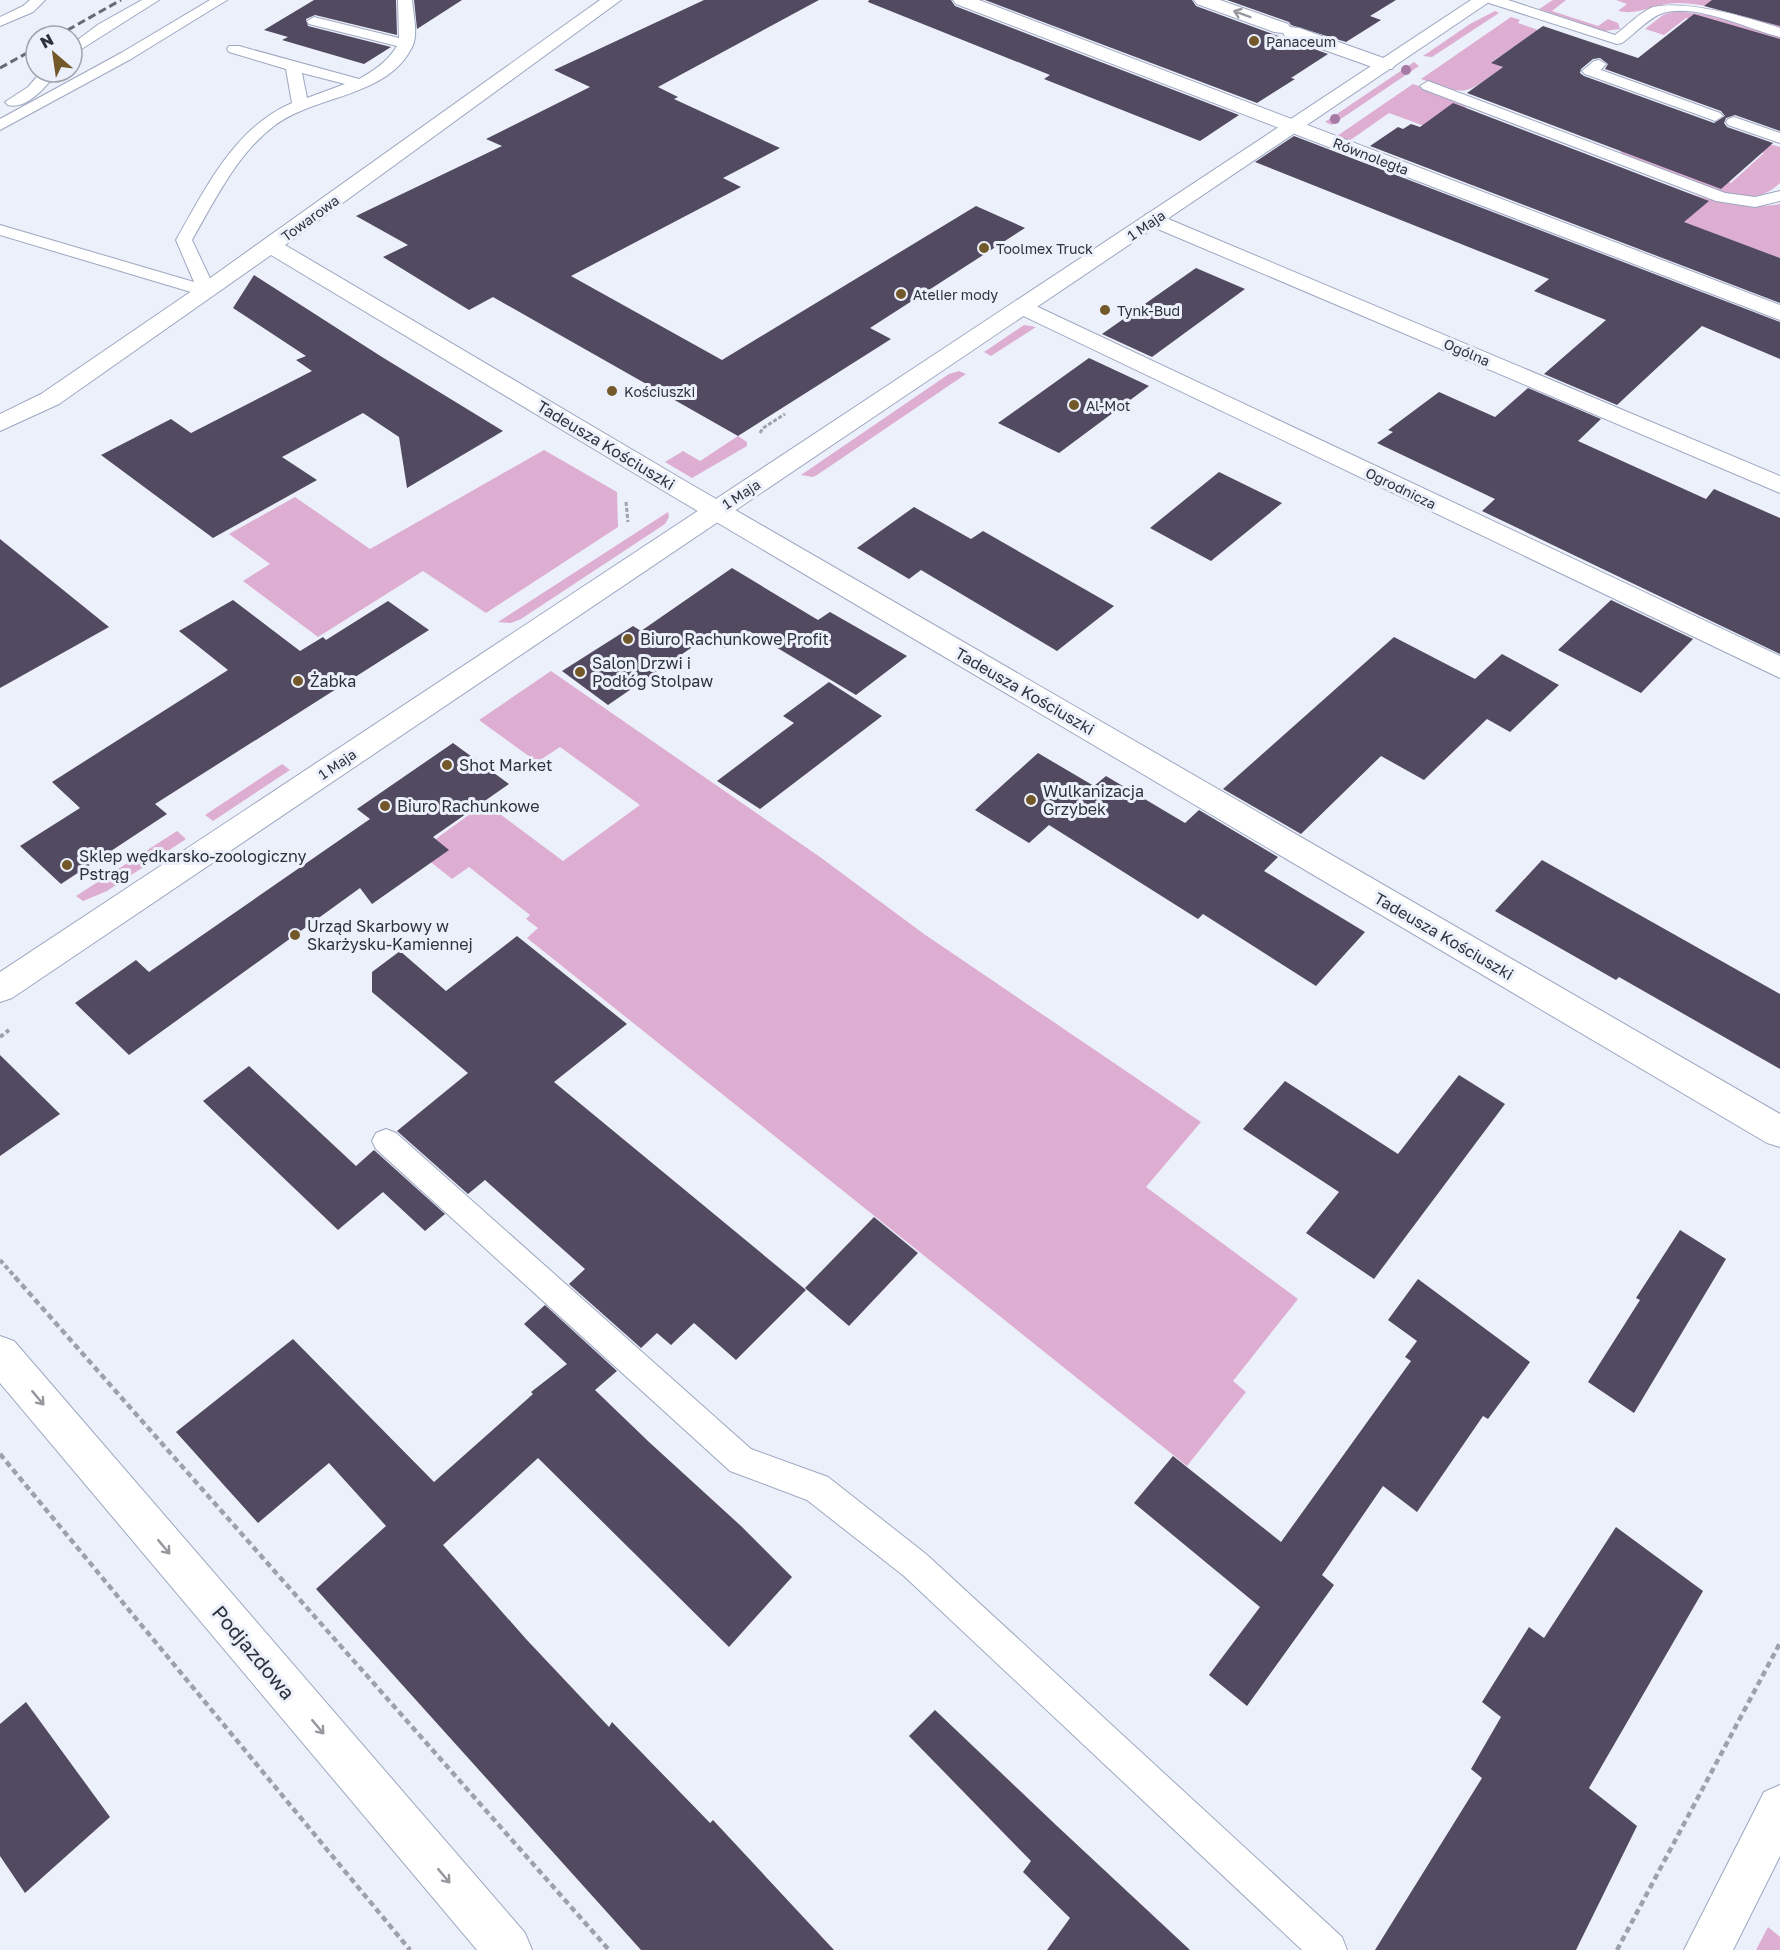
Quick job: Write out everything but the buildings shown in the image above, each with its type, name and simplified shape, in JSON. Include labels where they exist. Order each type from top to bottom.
[{"type":"street","name":"Towarowa","points":[[0,424],[50,399],[207,291],[612,0]]},
{"type":"street","name":"Równoległa","points":[[962,0],[1780,313]]},
{"type":"street","points":[[1203,0],[1385,65]]},
{"type":"street","name":"1 Maja","points":[[0,989],[1483,0]]},
{"type":"street","name":"Ogólna","points":[[1154,219],[1780,485]]},
{"type":"street","name":"Tadeusza Kościuszki","points":[[271,246],[717,510],[1780,1132]]},
{"type":"street","name":"Ogrodnicza","points":[[1023,307],[1780,668]]},
{"type":"street","name":"Podjazdowa","points":[[0,1354],[507,1950]]},
{"type":"street","points":[[1708,1950],[1780,1808]]},
{"type":"lane","points":[[0,22],[33,4],[46,0]]},
{"type":"lane","points":[[84,42],[104,27],[152,0]]},
{"type":"lane","points":[[0,125],[126,56],[220,0]]},
{"type":"lane","points":[[207,291],[184,240],[240,148],[271,121],[300,104],[374,77],[393,64],[406,44],[405,0]]},
{"type":"lane","points":[[1494,0],[1617,40]]},
{"type":"lane","points":[[1715,116],[1590,71],[1603,61],[1617,40],[1653,13],[1674,7],[1710,11],[1780,33]]},
{"type":"lane","points":[[314,21],[406,44]]},
{"type":"lane","points":[[234,49],[358,83]]},
{"type":"lane","points":[[293,66],[300,104]]},
{"type":"lane","points":[[0,110],[33,90],[39,84]]},
{"type":"lane","points":[[1428,86],[1722,198],[1755,202],[1780,196]]},
{"type":"lane","points":[[1734,123],[1780,138]]},
{"type":"lane","points":[[0,230],[207,291]]},
{"type":"lane","points":[[386,1141],[741,1460],[817,1488],[915,1565],[1329,1950]]},
{"type":"path","points":[[626,499],[628,527]]},
{"type":"path","points":[[0,1260],[609,1950]]},
{"type":"path","points":[[0,1454],[410,1950]]},
{"type":"path","points":[[1617,1950],[1780,1643]]},
{"type":"shaded area","points":[[1553,0],[1566,0],[1552,11],[1598,26],[1608,19],[1618,23],[1620,29],[1604,31],[1539,9]]},
{"type":"shaded area","points":[[1616,0],[1714,0],[1780,21],[1780,28],[1729,12],[1690,4],[1669,4],[1633,12],[1618,11],[1627,4]]},
{"type":"shaded area","points":[[1495,11],[1499,13],[1432,57],[1423,56],[1470,24]]},
{"type":"shaded area","points":[[1676,11],[1708,15],[1780,37],[1780,47],[1686,18],[1664,35],[1645,29],[1663,15]]},
{"type":"shaded area","points":[[1511,17],[1520,20],[1518,23],[1538,30],[1492,62],[1503,67],[1480,84],[1465,90],[1457,90],[1421,79]]},
{"type":"shaded area","points":[[1414,62],[1419,66],[1332,125],[1325,122]]},
{"type":"shaded area","points":[[1413,84],[1461,102],[1471,113],[1449,135],[1389,113],[1349,141],[1337,136]]},
{"type":"shaded area","points":[[1714,136],[1780,147],[1780,183],[1756,196],[1726,193],[1690,182],[1623,155],[1618,148],[1620,144],[1731,183],[1764,153]]},
{"type":"shaded area","points":[[1599,159],[1665,185],[1712,200],[1758,206],[1780,204],[1780,258],[1581,184]]},
{"type":"shaded area","points":[[1024,325],[1036,327],[991,356],[984,352]]},
{"type":"shaded area","points":[[959,371],[966,374],[817,475],[813,477],[801,475],[949,374]]},
{"type":"shaded area","points":[[738,436],[747,442],[747,446],[692,478],[665,462],[683,451],[700,461]]},
{"type":"shaded area","points":[[544,450],[617,492],[618,527],[486,613],[423,571],[318,637],[243,581],[270,564],[229,534],[295,497],[370,549]]},
{"type":"shaded area","points":[[668,512],[669,517],[665,524],[521,619],[511,623],[498,622]]},
{"type":"shaded area","points":[[551,671],[820,857],[924,934],[1201,1122],[1146,1187],[1298,1299],[1233,1381],[1246,1392],[1187,1466],[527,938],[538,928],[526,919],[530,915],[469,867],[452,879],[418,852],[485,803],[563,861],[640,805],[560,747],[537,762],[479,720]]},
{"type":"shaded area","points":[[282,764],[290,770],[213,821],[205,815]]},
{"type":"shaded area","points":[[177,831],[186,839],[107,891],[83,901],[76,896]]},
{"type":"shaded area","points":[[1768,1927],[1780,1937],[1780,1950],[1756,1950]]},
{"type":"railway","points":[[78,24],[121,0]]},
{"type":"railway","points":[[0,68],[24,55]]},
{"type":"place","name":"Panaceum","points":[[1254,41]]},
{"type":"place","name":"Toolmex Truck","points":[[984,248]]},
{"type":"place","name":"Atelier mody","points":[[901,294]]},
{"type":"place","name":"Tynk-Bud","points":[[1105,310]]},
{"type":"place","name":"Kościuszki","points":[[612,391]]},
{"type":"place","name":"Al-Mot","points":[[1074,405]]},
{"type":"place","name":"Biuro Rachunkowe Profit","points":[[628,639]]},
{"type":"place","name":"Salon Drzwi i Podłóg Stolpaw","points":[[580,672]]},
{"type":"place","name":"Żabka","points":[[298,681]]},
{"type":"place","name":"Shot Market","points":[[447,765]]},
{"type":"place","name":"Wulkanizacja Grzybek","points":[[1031,800]]},
{"type":"place","name":"Biuro Rachunkowe","points":[[385,806]]},
{"type":"place","name":"Sklep wędkarsko-zoologiczny Pstrąg","points":[[67,865]]},
{"type":"place","name":"Urząd Skarbowy w Skarżysku-Kamiennej","points":[[295,935]]}]
